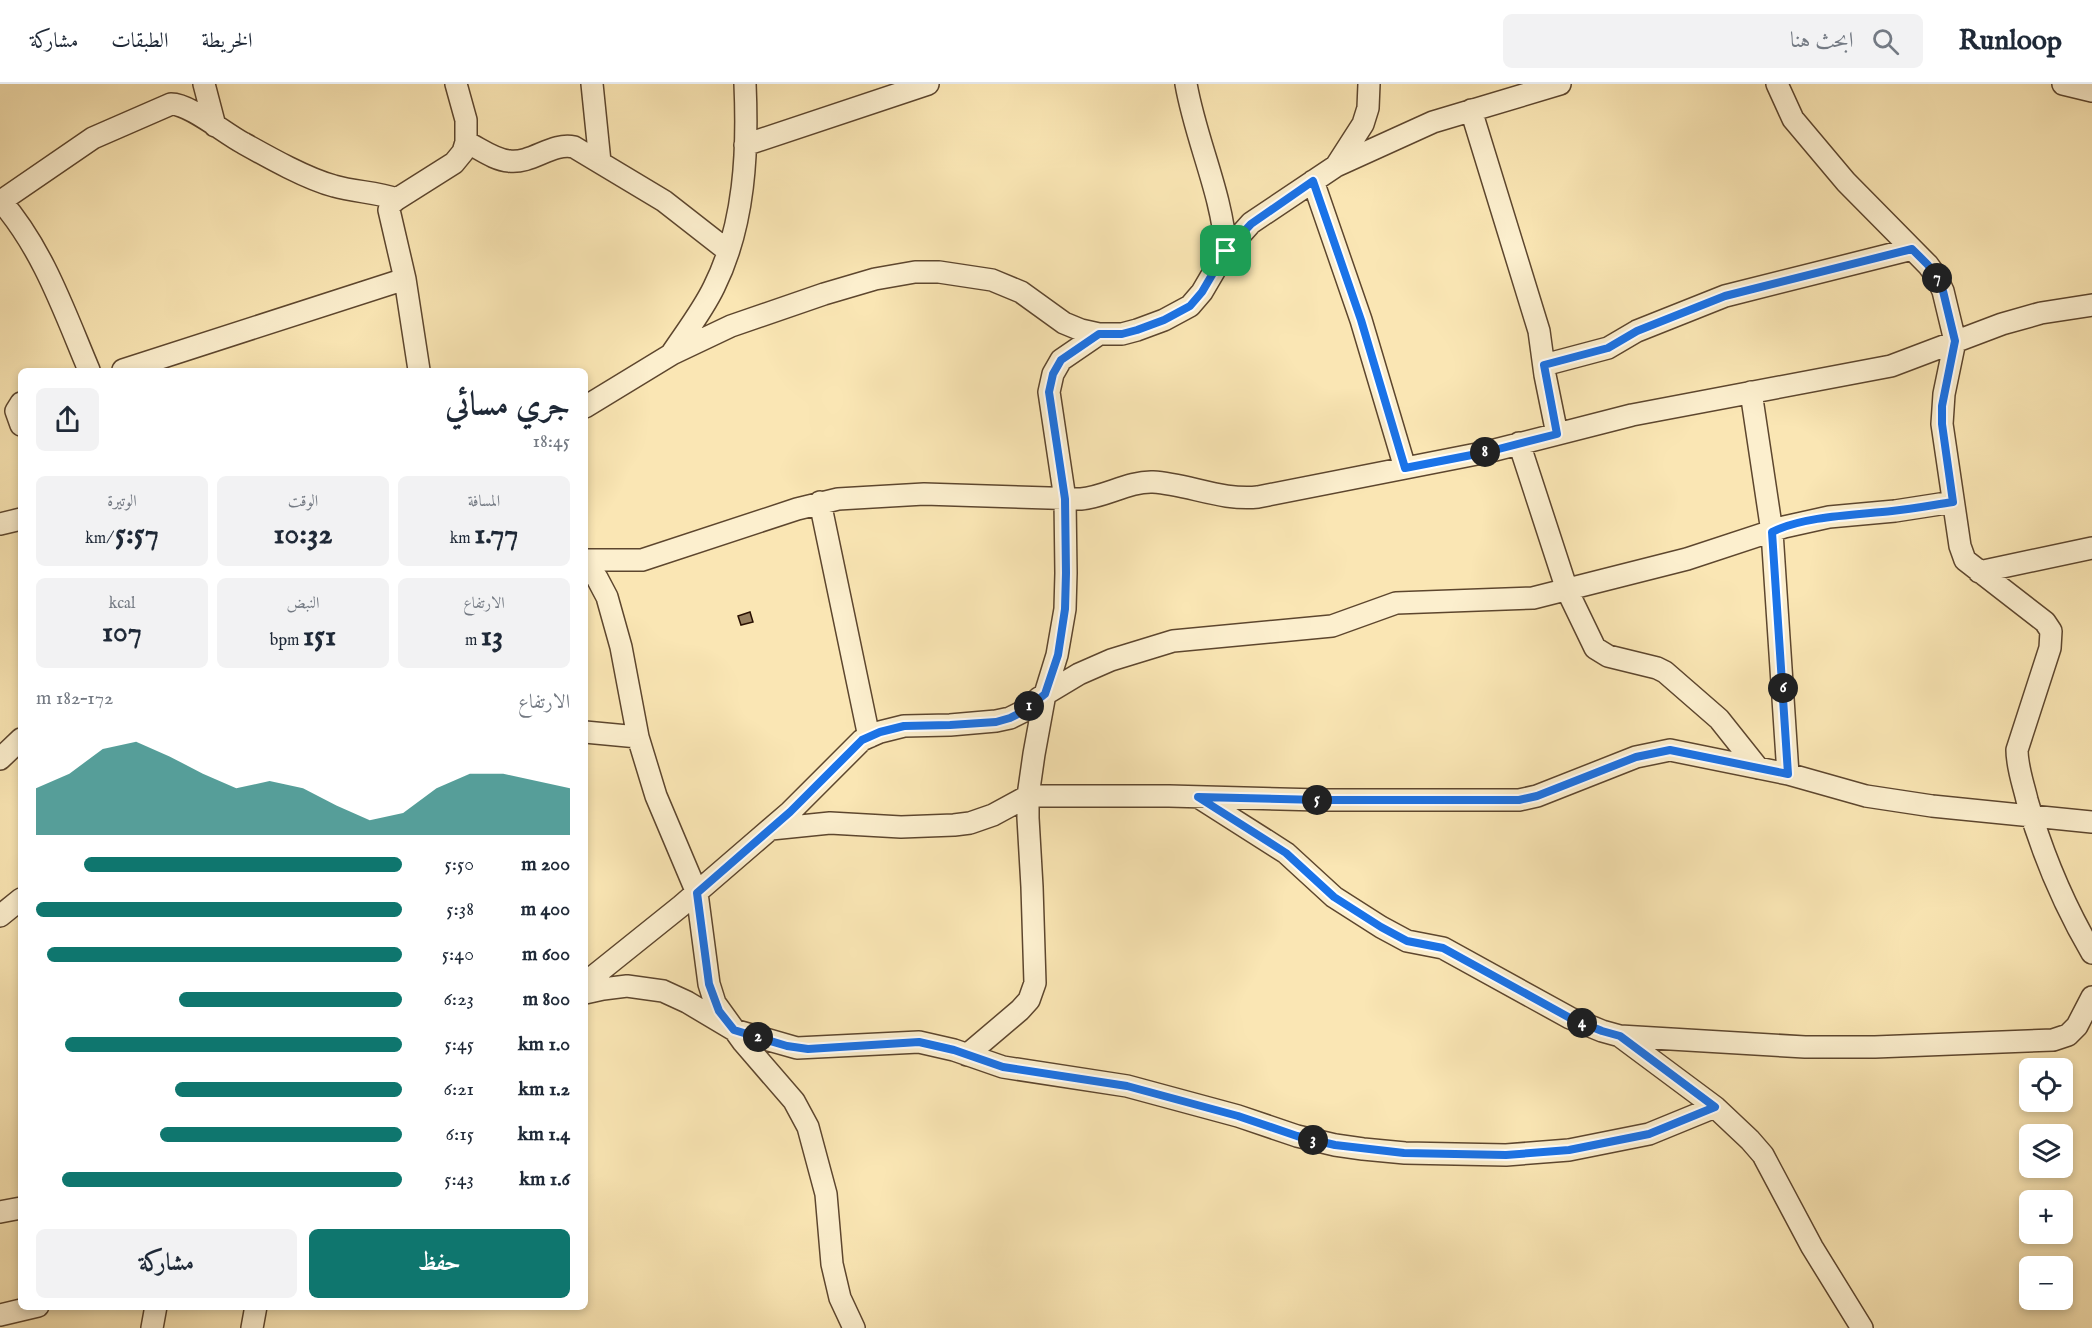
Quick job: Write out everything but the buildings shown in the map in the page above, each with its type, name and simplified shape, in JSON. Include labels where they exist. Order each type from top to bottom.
[{"type":"street","points":[[204,84],[215,126]]},
{"type":"street","points":[[419,368],[405,279],[389,210],[397,200],[454,163],[463,152],[466,142],[466,120],[456,84]]},
{"type":"street","points":[[592,84],[600,162]]},
{"type":"street","points":[[672,354],[714,287],[732,241],[740,206],[747,127],[745,84]]},
{"type":"street","points":[[745,145],[928,84]]},
{"type":"street","points":[[1186,84],[1191,111],[1219,202],[1226,251]]},
{"type":"street","points":[[1336,166],[1363,124],[1368,108],[1369,84]]},
{"type":"street","points":[[588,404],[672,354],[731,326],[875,279],[915,272],[939,272],[992,279],[1021,292],[1065,323],[1081,330],[1099,334],[1122,334],[1137,330],[1164,320],[1190,306],[1202,292],[1226,251],[1251,224],[1336,166],[1433,122],[1560,84]]},
{"type":"street","points":[[1777,84],[1793,118],[1846,182],[1928,265],[1943,291],[1955,341],[1942,406],[1942,424],[1960,546],[1965,560],[2045,622],[2051,631],[2050,648],[2017,750],[2017,763],[2047,859],[2075,923],[2092,953]]},
{"type":"street","points":[[2063,84],[2092,91]]},
{"type":"street","points":[[88,368],[46,268],[1,200],[93,138],[166,106],[177,104],[242,142],[322,182],[346,189],[382,194],[397,200]]},
{"type":"street","points":[[1471,110],[1539,331],[1557,434]]},
{"type":"street","points":[[466,142],[506,161],[516,162],[532,159],[562,146],[583,151],[664,201],[728,250]]},
{"type":"street","points":[[1313,181],[1361,320],[1405,468]]},
{"type":"street","points":[[1544,365],[1608,348],[1637,331],[1725,296],[1912,249]]},
{"type":"street","points":[[129,368],[405,279]]},
{"type":"street","points":[[588,560],[642,560],[820,502],[838,499],[924,494],[1094,498],[1136,484],[1150,482],[1245,498],[1405,468],[1632,415],[1891,366],[2001,324],[2042,313],[2092,305]]},
{"type":"street","points":[[967,1055],[1020,1010],[1029,1000],[1035,983],[1029,796],[1045,694],[1058,655],[1065,609],[1065,499],[1049,392],[1053,374],[1061,360],[1099,334]]},
{"type":"street","points":[[1751,392],[1772,532],[1788,774]]},
{"type":"street","points":[[1519,443],[1567,590],[1595,648],[1608,656],[1665,672],[1719,719],[1758,768]]},
{"type":"street","points":[[820,502],[869,737]]},
{"type":"street","points":[[588,981],[697,893],[771,829],[848,753],[862,740],[869,737],[904,726],[996,722],[1010,718],[1079,674],[1111,660],[1173,641],[1332,626],[1396,603],[1533,598],[1686,559],[1784,527],[1829,517],[1895,511],[1953,502]]},
{"type":"street","points":[[0,524],[18,520]]},
{"type":"street","points":[[1979,572],[2092,548]]},
{"type":"street","points":[[588,570],[597,578],[607,597],[621,647],[638,737],[656,796],[697,893],[709,984],[719,1011],[794,1101],[808,1127],[826,1194],[832,1264],[837,1287],[854,1328]]},
{"type":"street","points":[[588,732],[638,737]]},
{"type":"street","points":[[0,759],[18,742]]},
{"type":"street","points":[[771,829],[830,823],[901,827],[970,823],[993,815],[1029,796],[1519,800],[1537,796],[1636,757],[1670,750],[1788,774],[1866,796],[1932,806],[2092,822]]},
{"type":"street","points":[[1198,797],[1286,853],[1334,897],[1372,922],[1407,941],[1443,948],[1570,1018],[1620,1036],[1805,1047],[1875,1047],[2053,1040],[2068,1035],[2077,1026],[2092,997]]},
{"type":"street","points":[[0,916],[18,901]]},
{"type":"street","points":[[588,992],[627,986],[663,992],[687,1002],[734,1030],[796,1048],[919,1042],[1003,1067],[1127,1086],[1335,1145],[1404,1153],[1506,1155],[1569,1150],[1649,1134],[1715,1107]]},
{"type":"street","points":[[1620,1036],[1715,1107],[1763,1155],[1812,1247],[1862,1328]]},
{"type":"street","points":[[0,1212],[18,1209]]},
{"type":"street","points":[[0,1315],[21,1310]]},
{"type":"street","points":[[152,1328],[155,1310]]},
{"type":"street","points":[[252,1328],[255,1310]]},
{"type":"route","points":[[1313,181],[1361,320],[1405,468],[1487,452],[1557,434],[1544,365],[1608,348],[1637,331],[1725,296],[1912,249],[1936,276],[1943,291],[1955,341],[1942,406],[1942,424],[1953,502],[1895,511],[1829,517],[1772,532],[1788,774],[1670,750],[1636,757],[1537,796],[1519,800],[1320,800],[1198,797],[1293,858],[1334,897],[1364,918],[1407,941],[1443,948],[1570,1018],[1620,1036],[1715,1107],[1649,1134],[1569,1150],[1506,1155],[1404,1153],[1335,1145],[1127,1086],[1003,1067],[954,1050],[919,1042],[796,1048],[734,1030],[719,1011],[709,984],[697,893],[790,812],[862,740],[880,732],[904,726],[996,722],[1024,711],[1045,694],[1058,655],[1065,609],[1066,573],[1065,499],[1049,392],[1053,374],[1061,360],[1099,334],[1122,334],[1137,330],[1164,320],[1190,306],[1202,292],[1226,251],[1251,224],[1268,210],[1313,181]]}]
